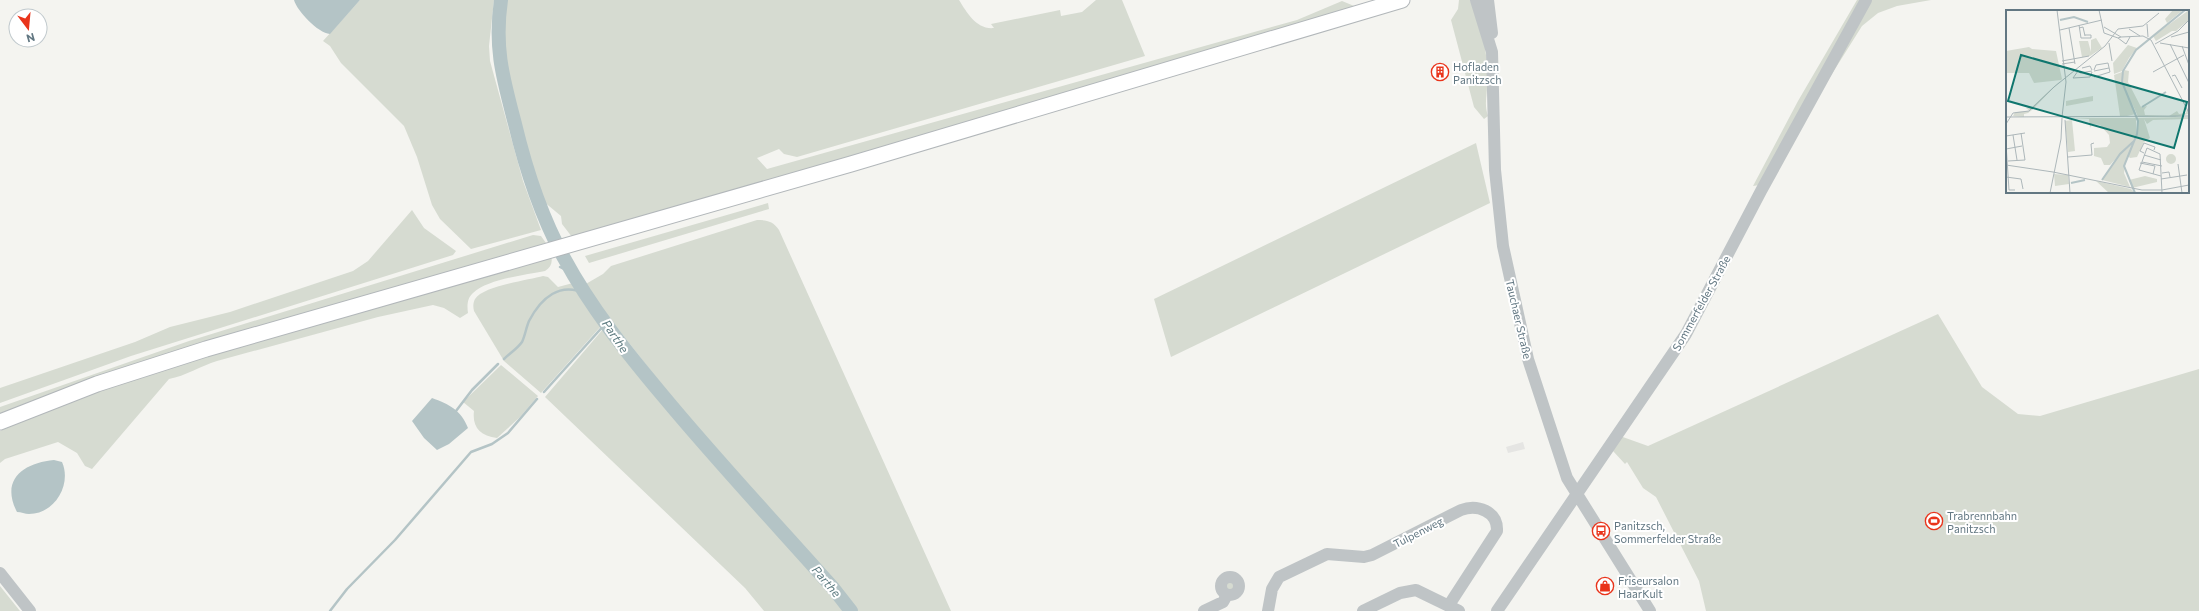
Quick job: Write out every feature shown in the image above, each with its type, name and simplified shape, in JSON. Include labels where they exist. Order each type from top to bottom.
[{"type":"main road","points":[[0,422],[97,384],[206,349],[539,252],[851,164],[1402,0]]},
{"type":"street","name":"Tauchaer Straße","points":[[1476,0],[1492,52],[1494,170],[1502,246],[1528,359],[1560,459],[1576,493],[1650,611]]},
{"type":"street","points":[[1488,0],[1492,52]]},
{"type":"street","name":"Sommerfelder Straße","points":[[1497,611],[1560,520],[1576,493],[1686,334],[1761,191],[1866,0]]},
{"type":"street","name":"Tulpenweg","points":[[1268,611],[1272,589],[1280,577],[1327,554],[1364,557],[1372,555],[1461,510],[1472,507],[1484,509],[1493,517],[1497,526],[1497,531],[1454,608]]},
{"type":"street","points":[[0,573],[30,611]]},
{"type":"street","points":[[1363,611],[1408,590],[1422,592],[1454,608]]},
{"type":"street","points":[[1204,611],[1223,602],[1227,595]]},
{"type":"shaded area","points":[[294,0],[360,0],[330,34],[325,33],[314,26],[299,10]]},
{"type":"shaded area","points":[[360,0],[494,0],[489,46],[490,61],[523,181],[541,230],[471,249],[440,219],[432,205],[417,157],[404,126],[341,63],[330,46],[323,41]]},
{"type":"shaded area","points":[[505,0],[959,0],[973,20],[982,26],[994,28],[991,24],[1060,10],[1061,16],[1082,12],[1096,0],[1122,0],[1145,56],[797,157],[784,154],[779,149],[757,158],[767,169],[1297,20],[1342,1],[1359,8],[572,237],[562,224],[561,216],[543,201],[526,154],[500,48]]},
{"type":"shaded area","points":[[1459,0],[1470,0],[1482,30],[1487,63],[1486,104],[1488,116],[1484,119],[1474,107],[1451,20],[1458,9]]},
{"type":"shaded area","points":[[1857,0],[1863,0],[1760,185],[1753,186],[1798,101]]},
{"type":"shaded area","name":"Trabrennbahn Panitzsch","points":[[1871,0],[1931,0],[1897,6],[1878,13],[1862,26],[1808,112],[1685,339],[1620,436],[1648,446],[1938,314],[1982,387],[2018,414],[2040,416],[2199,369],[2199,611],[1706,611],[1699,581],[1656,497],[1643,488],[1627,462],[1625,464],[1613,451],[1623,427],[1687,333],[1796,130]]},
{"type":"shaded area","points":[[1476,143],[1490,203],[1171,357],[1154,299]]},
{"type":"shaded area","points":[[768,203],[769,209],[589,263],[585,256]]},
{"type":"shaded area","points":[[412,210],[424,228],[456,251],[453,255],[131,356],[0,403],[0,388],[135,342],[170,327],[230,312],[353,271],[368,261]]},
{"type":"shaded area","points":[[757,220],[770,222],[779,230],[951,611],[856,611],[840,589],[703,438],[584,285],[603,274],[611,266]]},
{"type":"shaded area","points":[[533,235],[541,236],[546,243],[0,417],[0,407],[189,341]]},
{"type":"shaded area","points":[[551,255],[551,264],[545,271],[507,278],[480,288],[470,297],[468,313],[460,318],[444,308],[433,305],[378,317],[217,361],[181,376],[169,379],[92,469],[85,466],[77,453],[58,442],[5,459],[0,463],[0,431],[49,409],[168,366]]},
{"type":"shaded area","points":[[543,276],[548,277],[558,287],[573,283],[602,325],[541,393],[504,361],[474,311],[473,305],[475,299],[487,290]]},
{"type":"shaded area","points":[[604,328],[631,364],[846,611],[764,611],[745,588],[545,397]]},
{"type":"shaded area","points":[[501,365],[538,396],[520,417],[497,438],[486,435],[478,430],[474,422],[474,411],[463,402]]},
{"type":"shaded area","points":[[432,398],[454,408],[462,417],[468,428],[449,444],[437,450],[424,438],[412,421]]},
{"type":"shaded area","points":[[1523,442],[1525,449],[1508,453],[1506,447]]},
{"type":"shaded area","points":[[54,460],[62,462],[65,471],[63,488],[59,496],[47,509],[38,513],[29,514],[17,512],[12,500],[11,490],[13,482],[25,469],[33,465]]},
{"type":"shaded area","points":[[1230,577],[1234,578],[1238,582],[1238,590],[1234,594],[1230,595],[1226,594],[1222,590],[1221,586],[1222,582],[1226,578]]},
{"type":"shaded area","points":[[0,586],[20,611],[0,611]]},
{"type":"waterway","name":"Parthe","points":[[501,0],[499,17],[499,48],[503,77],[529,176],[548,226],[564,258],[586,295],[623,347],[684,421],[833,588],[851,611]]},
{"type":"waterway","name":"Parthe","points":[[560,267],[574,274]]},
{"type":"waterway","points":[[504,359],[522,342],[529,321],[539,305],[545,299],[552,294],[568,290],[577,290],[586,294]]},
{"type":"waterway","points":[[544,392],[606,323]]},
{"type":"waterway","points":[[456,411],[472,390],[498,364]]},
{"type":"waterway","points":[[330,611],[347,589],[395,540],[471,452],[492,444],[508,433],[537,399]]},
{"type":"place","name":"Hofladen Panitzsch","points":[[1440,72]]},
{"type":"place","name":"Trabrennbahn Panitzsch","points":[[1934,521]]},
{"type":"place","name":"Panitzsch, Sommerfelder Straße","points":[[1601,531]]},
{"type":"place","name":"Friseursalon HaarKult","points":[[1605,586]]}]
